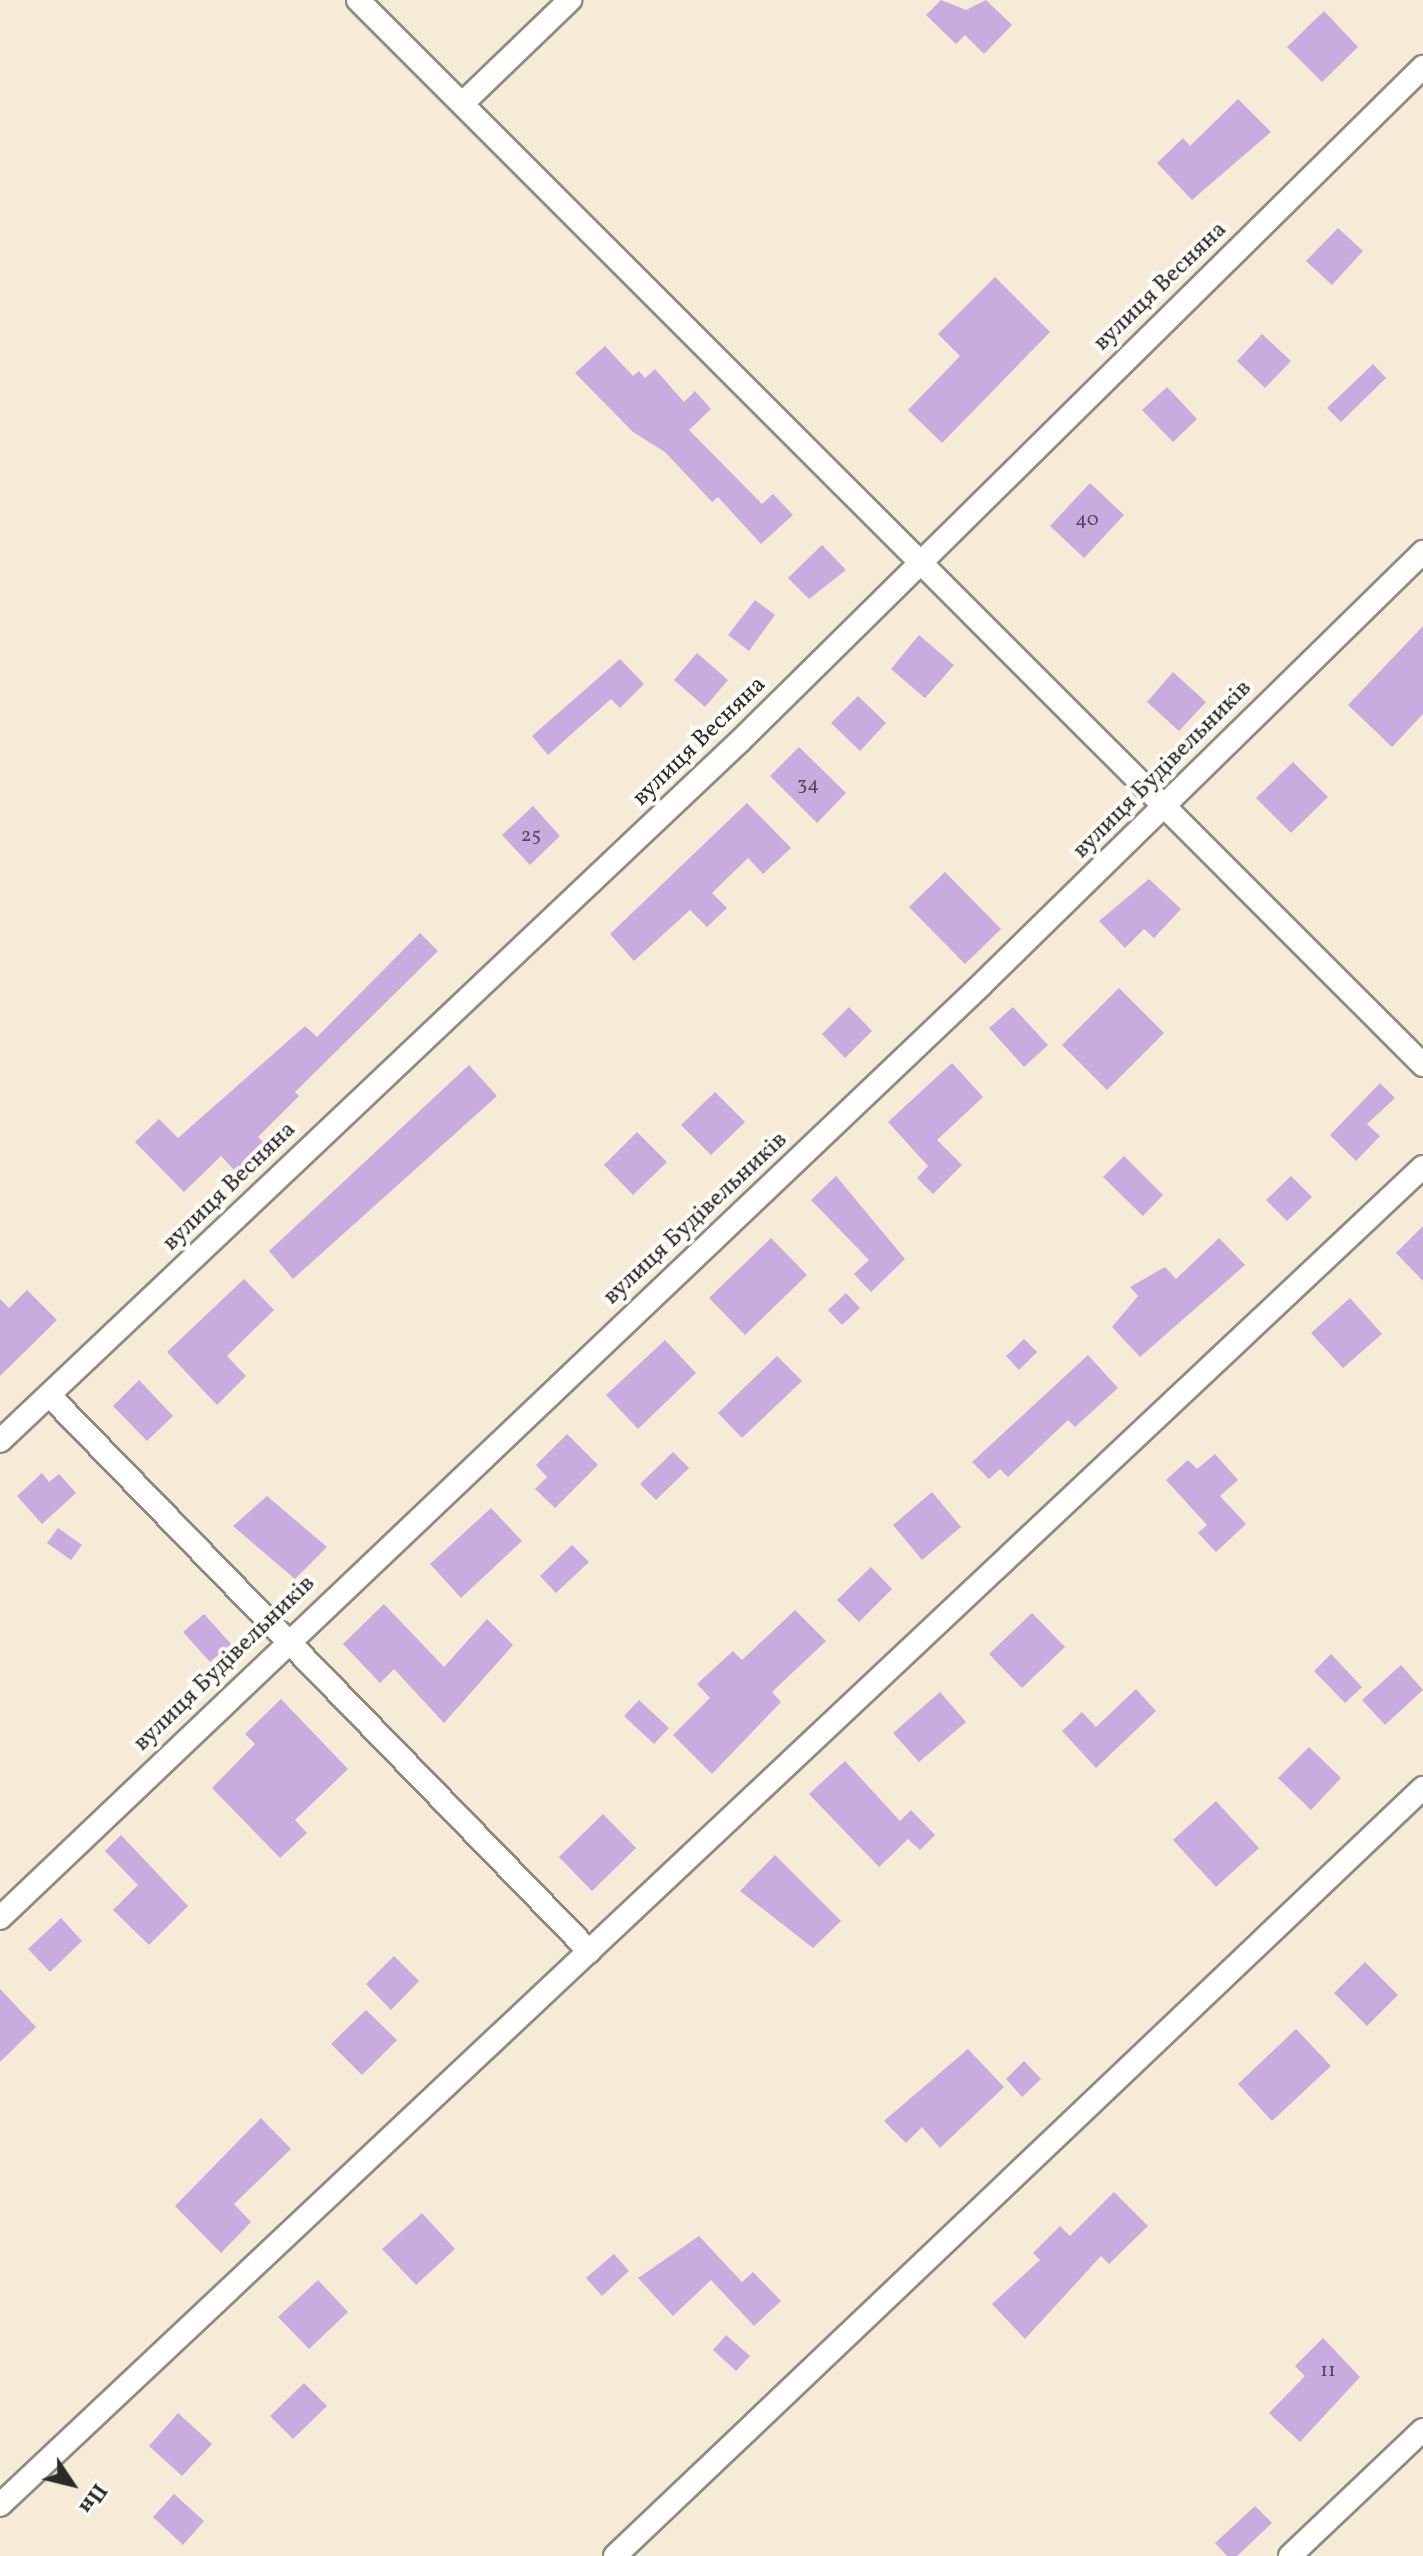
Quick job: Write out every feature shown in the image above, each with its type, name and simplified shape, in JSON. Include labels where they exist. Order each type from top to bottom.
[{"type":"street","points":[[358,0],[1423,1065]]},
{"type":"street","points":[[463,103],[570,0]]},
{"type":"street","name":"вулиця Весняна","points":[[0,1441],[740,741],[918,561],[1423,67]]},
{"type":"street","name":"вулиця Будівельників","points":[[0,1918],[290,1636],[992,975],[1161,805],[1423,552]]},
{"type":"street","points":[[0,2505],[1423,1167]]},
{"type":"street","points":[[49,1395],[290,1636],[590,1952]]},
{"type":"street","points":[[615,2556],[1423,1788]]},
{"type":"street","points":[[1290,2556],[1423,2430]]},
{"type":"building","points":[[941,0],[966,10],[986,0],[1012,25],[984,54],[965,35],[956,44],[926,15]]},
{"type":"building","points":[[1324,11],[1358,47],[1322,82],[1287,47]]},
{"type":"building","points":[[1238,99],[1271,132],[1192,200],[1157,163],[1183,138],[1190,146]]},
{"type":"building","points":[[1338,228],[1363,251],[1332,285],[1306,261]]},
{"type":"building","points":[[995,277],[1050,332],[942,443],[908,410],[960,356],[938,334]]},
{"type":"building","points":[[1262,334],[1291,361],[1265,388],[1237,361]]},
{"type":"building","points":[[605,346],[633,376],[639,371],[645,378],[655,369],[684,402],[695,391],[711,409],[689,430],[762,504],[773,494],[793,515],[761,544],[718,497],[712,502],[665,452],[633,432],[575,373]]},
{"type":"building","points":[[1373,364],[1386,378],[1341,422],[1327,408]]},
{"type":"building","points":[[1167,387],[1197,419],[1173,442],[1142,410]]},
{"type":"building","points":[[1090,483],[1124,515],[1084,558],[1050,526]]},
{"type":"building","points":[[822,545],[846,570],[809,599],[788,578]]},
{"type":"building","points":[[755,600],[775,615],[749,651],[728,635]]},
{"type":"building","points":[[1423,626],[1423,714],[1392,747],[1348,705]]},
{"type":"building","points":[[919,635],[954,665],[925,698],[891,669]]},
{"type":"building","points":[[697,653],[728,680],[705,707],[674,680]]},
{"type":"building","points":[[620,659],[644,684],[620,708],[611,699],[548,755],[532,736]]},
{"type":"building","points":[[1173,672],[1206,702],[1179,731],[1147,702]]},
{"type":"building","points":[[858,696],[886,723],[860,751],[831,723]]},
{"type":"building","points":[[799,747],[846,793],[817,823],[770,776]]},
{"type":"building","points":[[1293,762],[1328,797],[1291,833],[1256,798]]},
{"type":"building","points":[[747,803],[791,848],[763,874],[748,858],[712,893],[727,908],[707,927],[690,910],[634,961],[610,934]]},
{"type":"building","points":[[533,806],[560,836],[530,865],[502,835]]},
{"type":"building","points":[[945,872],[1001,929],[965,964],[909,907]]},
{"type":"building","points":[[1149,879],[1181,909],[1154,938],[1144,929],[1125,948],[1099,921]]},
{"type":"building","points":[[420,933],[438,951],[295,1092],[299,1096],[258,1137],[267,1146],[238,1174],[221,1156],[184,1192],[135,1142],[159,1119],[178,1138],[305,1026],[317,1037]]},
{"type":"building","points":[[1119,988],[1164,1033],[1107,1090],[1062,1045]]},
{"type":"building","points":[[849,1007],[872,1031],[845,1058],[822,1034]]},
{"type":"building","points":[[1013,1007],[1048,1045],[1024,1067],[989,1028]]},
{"type":"building","points":[[952,1063],[983,1097],[937,1140],[962,1165],[933,1194],[917,1178],[928,1166],[888,1122]]},
{"type":"building","points":[[469,1065],[497,1096],[293,1279],[269,1251]]},
{"type":"building","points":[[1380,1083],[1395,1098],[1367,1124],[1380,1136],[1356,1161],[1330,1135]]},
{"type":"building","points":[[715,1092],[745,1122],[711,1155],[681,1125]]},
{"type":"building","points":[[637,1132],[667,1162],[633,1195],[604,1165]]},
{"type":"building","points":[[1124,1156],[1163,1195],[1143,1216],[1103,1177]]},
{"type":"building","points":[[836,1176],[905,1259],[871,1292],[854,1274],[869,1260],[811,1200]]},
{"type":"building","points":[[1291,1176],[1312,1197],[1287,1221],[1266,1200]]},
{"type":"building","points":[[1423,1226],[1423,1281],[1396,1253]]},
{"type":"building","points":[[771,1238],[807,1275],[745,1335],[709,1298]]},
{"type":"building","points":[[1219,1238],[1245,1265],[1140,1357],[1112,1327],[1138,1296],[1130,1287],[1165,1267],[1176,1279]]},
{"type":"building","points":[[244,1279],[274,1310],[227,1356],[246,1376],[217,1405],[167,1352]]},
{"type":"building","points":[[27,1290],[57,1320],[0,1376],[0,1299],[9,1308]]},
{"type":"building","points":[[846,1293],[860,1308],[842,1325],[828,1310]]},
{"type":"building","points":[[1350,1298],[1382,1334],[1343,1368],[1311,1333]]},
{"type":"building","points":[[1024,1339],[1037,1352],[1019,1370],[1006,1356]]},
{"type":"building","points":[[665,1340],[696,1373],[638,1429],[606,1395]]},
{"type":"building","points":[[1088,1355],[1118,1388],[1075,1427],[1068,1420],[1008,1477],[1000,1469],[989,1479],[972,1462]]},
{"type":"building","points":[[777,1356],[802,1381],[742,1438],[718,1413]]},
{"type":"building","points":[[139,1380],[173,1416],[147,1441],[113,1406]]},
{"type":"building","points":[[567,1434],[598,1465],[555,1508],[535,1489],[547,1477],[536,1465]]},
{"type":"building","points":[[673,1452],[689,1468],[656,1500],[640,1484]]},
{"type":"building","points":[[1215,1454],[1238,1480],[1220,1496],[1246,1524],[1216,1552],[1198,1533],[1207,1525],[1166,1480],[1188,1460],[1197,1469]]},
{"type":"building","points":[[42,1473],[49,1482],[59,1474],[76,1493],[42,1524],[17,1496]]},
{"type":"building","points":[[932,1492],[961,1527],[922,1560],[893,1525]]},
{"type":"building","points":[[267,1496],[327,1547],[295,1579],[233,1526]]},
{"type":"building","points":[[491,1508],[522,1541],[461,1598],[430,1564]]},
{"type":"building","points":[[58,1528],[82,1545],[71,1560],[47,1543]]},
{"type":"building","points":[[572,1545],[589,1562],[556,1593],[540,1576]]},
{"type":"building","points":[[871,1567],[892,1589],[859,1622],[837,1600]]},
{"type":"building","points":[[384,1604],[444,1667],[487,1619],[513,1645],[444,1723],[394,1669],[380,1683],[343,1644]]},
{"type":"building","points":[[795,1610],[826,1641],[772,1692],[781,1702],[712,1774],[673,1735],[710,1698],[697,1684],[733,1651],[742,1660]]},
{"type":"building","points":[[1032,1613],[1065,1647],[1022,1688],[989,1654]]},
{"type":"building","points":[[204,1614],[231,1644],[210,1662],[183,1632]]},
{"type":"building","points":[[1331,1654],[1362,1687],[1345,1703],[1314,1671]]},
{"type":"building","points":[[1401,1665],[1423,1690],[1385,1725],[1362,1700]]},
{"type":"building","points":[[1136,1689],[1156,1711],[1096,1768],[1062,1731],[1082,1712],[1096,1727]]},
{"type":"building","points":[[940,1692],[966,1722],[919,1762],[893,1733]]},
{"type":"building","points":[[281,1699],[348,1769],[295,1820],[307,1833],[280,1858],[212,1788],[255,1744],[245,1734]]},
{"type":"building","points":[[639,1700],[669,1728],[654,1744],[624,1716]]},
{"type":"building","points":[[1309,1747],[1341,1778],[1311,1810],[1278,1778]]},
{"type":"building","points":[[845,1761],[900,1821],[911,1810],[935,1835],[920,1850],[908,1839],[879,1867],[809,1794]]},
{"type":"building","points":[[1216,1801],[1259,1848],[1216,1887],[1173,1840]]},
{"type":"building","points":[[603,1814],[636,1848],[592,1891],[559,1857]]},
{"type":"building","points":[[121,1835],[188,1906],[149,1945],[113,1910],[138,1885],[105,1851]]},
{"type":"building","points":[[775,1855],[841,1921],[813,1948],[740,1891]]},
{"type":"building","points":[[61,1918],[82,1941],[50,1972],[28,1949]]},
{"type":"building","points":[[394,1956],[419,1981],[391,2010],[366,1984]]},
{"type":"building","points":[[1365,1962],[1398,1995],[1367,2026],[1334,1993]]},
{"type":"building","points":[[0,1989],[36,2027],[0,2062]]},
{"type":"building","points":[[366,2010],[397,2040],[362,2075],[331,2044]]},
{"type":"building","points":[[1296,2029],[1331,2066],[1272,2121],[1238,2084]]},
{"type":"building","points":[[968,2049],[1004,2087],[940,2148],[922,2127],[906,2143],[884,2121]]},
{"type":"building","points":[[1024,2061],[1041,2079],[1022,2097],[1006,2079]]},
{"type":"building","points":[[261,2118],[291,2149],[234,2204],[251,2222],[221,2253],[175,2206]]},
{"type":"building","points":[[1114,2192],[1148,2226],[1109,2264],[1101,2256],[1025,2339],[992,2304],[1040,2260],[1033,2253],[1060,2226],[1070,2236]]},
{"type":"building","points":[[422,2213],[455,2249],[416,2285],[382,2249]]},
{"type":"building","points":[[699,2236],[742,2282],[753,2272],[781,2301],[754,2326],[711,2280],[673,2316],[638,2278]]},
{"type":"building","points":[[614,2254],[629,2271],[602,2296],[586,2278]]},
{"type":"building","points":[[318,2280],[348,2312],[309,2349],[278,2317]]},
{"type":"building","points":[[726,2335],[750,2356],[736,2371],[713,2350]]},
{"type":"building","points":[[1323,2338],[1360,2377],[1300,2442],[1269,2413],[1305,2376],[1295,2366]]},
{"type":"building","points":[[304,2383],[327,2406],[293,2439],[270,2416]]},
{"type":"building","points":[[178,2413],[212,2444],[182,2476],[149,2446]]},
{"type":"building","points":[[174,2494],[204,2521],[183,2545],[153,2517]]},
{"type":"building","points":[[1255,2506],[1272,2523],[1237,2556],[1227,2556],[1215,2543]]}]
